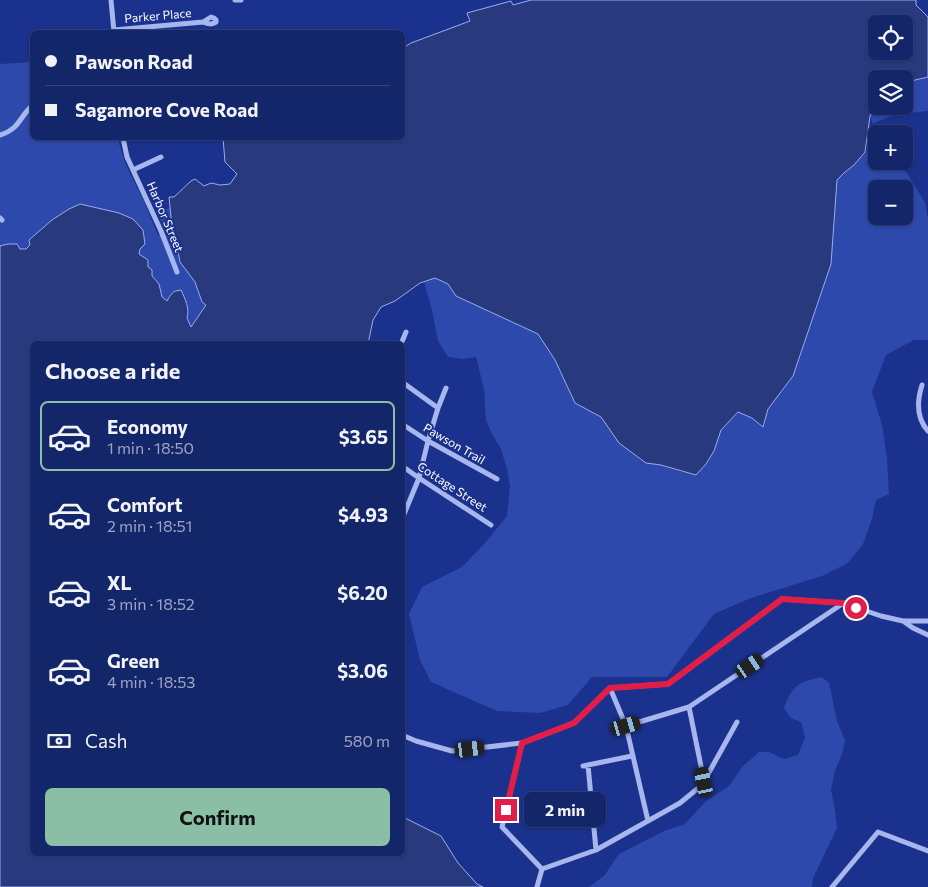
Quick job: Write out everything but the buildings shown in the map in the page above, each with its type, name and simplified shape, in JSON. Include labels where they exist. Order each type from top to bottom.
[{"type":"street","points":[[111,0],[114,30]]},
{"type":"street","points":[[236,0],[241,0]]},
{"type":"street","name":"Parker Place","points":[[124,30],[203,22]]},
{"type":"street","points":[[0,135],[16,127],[30,108]]},
{"type":"street","name":"Harbor Street","points":[[123,140],[133,170],[178,272]]},
{"type":"street","name":"Harbor Street","points":[[133,170],[161,157]]},
{"type":"street","points":[[402,341],[406,332]]},
{"type":"street","points":[[405,384],[438,408]]},
{"type":"street","points":[[922,385],[918,407],[921,421],[928,431]]},
{"type":"street","points":[[405,512],[419,478],[428,441],[446,388]]},
{"type":"street","name":"Pawson Trail","points":[[405,426],[497,480]]},
{"type":"street","name":"Cottage Street","points":[[405,468],[491,525]]},
{"type":"street","points":[[405,736],[452,752],[522,743],[574,723],[610,688],[668,684],[782,599],[843,603],[881,616],[903,621],[928,621]]},
{"type":"street","points":[[626,726],[689,708],[843,603]]},
{"type":"street","points":[[903,621],[928,635]]},
{"type":"street","points":[[610,688],[626,726],[648,821]]},
{"type":"street","points":[[689,708],[704,782]]},
{"type":"street","points":[[542,869],[596,850],[680,803],[702,785],[737,722]]},
{"type":"street","points":[[522,743],[502,827],[542,869]]},
{"type":"street","points":[[596,850],[586,766],[632,756]]},
{"type":"street","points":[[832,887],[878,832],[928,851]]},
{"type":"street","points":[[538,887],[542,869]]},
{"type":"shaded area","points":[[531,0],[916,0],[916,5],[928,17],[928,77],[913,81],[913,70],[868,70],[868,115],[871,115],[865,152],[837,180],[831,264],[793,376],[768,409],[763,427],[752,418],[738,412],[721,430],[714,451],[696,475],[661,465],[646,463],[619,443],[601,417],[575,403],[555,360],[538,334],[456,296],[448,284],[435,278],[420,283],[395,301],[381,307],[373,320],[369,341],[30,341],[30,856],[405,856],[405,818],[441,836],[458,863],[477,884],[483,887],[0,887],[0,246],[17,244],[20,249],[26,249],[30,245],[29,240],[52,220],[80,204],[119,213],[133,219],[143,230],[145,244],[140,249],[139,254],[148,260],[148,267],[152,270],[152,276],[159,284],[162,297],[167,301],[172,293],[181,290],[187,304],[187,318],[191,327],[206,305],[202,302],[195,282],[180,262],[173,236],[169,197],[174,197],[195,179],[204,186],[211,183],[220,185],[230,184],[237,174],[225,162],[223,140],[405,140],[405,47],[470,21],[467,13],[511,1],[513,5]]},
{"type":"shaded area","points":[[30,62],[30,140],[119,140],[127,167],[158,235],[165,231],[157,213],[176,205],[195,282],[202,302],[206,305],[191,328],[167,304],[29,250],[0,251],[0,64]]},
{"type":"shaded area","points":[[928,77],[928,111],[913,112],[913,81]]},
{"type":"shaded area","points":[[871,115],[898,115],[873,124]]},
{"type":"shaded area","points":[[868,151],[868,170],[904,170],[911,180],[868,180],[868,225],[913,225],[913,183],[925,203],[928,219],[928,340],[914,340],[886,355],[872,392],[882,425],[887,458],[889,494],[876,500],[872,519],[863,544],[848,563],[822,576],[751,598],[714,614],[667,677],[592,677],[568,705],[540,713],[497,711],[431,682],[420,660],[409,614],[422,587],[462,567],[507,516],[510,486],[501,449],[486,420],[484,389],[476,357],[463,359],[448,357],[438,341],[424,282],[435,278],[448,284],[456,296],[538,334],[555,360],[575,403],[601,417],[619,443],[646,463],[661,465],[682,472],[706,464],[714,451],[721,430],[739,412],[752,418],[763,427],[768,409],[793,376],[831,264],[837,180]]},
{"type":"shaded area","points":[[822,677],[829,683],[837,721],[845,740],[831,790],[837,828],[813,878],[812,887],[589,887],[604,876],[619,854],[664,831],[685,824],[705,802],[729,786],[743,766],[759,752],[769,752],[784,759],[798,755],[805,737],[801,722],[791,718],[784,708],[793,689],[802,683]]},
{"type":"route","points":[[506,810],[522,743],[574,723],[610,688],[668,684],[782,599],[843,603],[856,608]]}]
